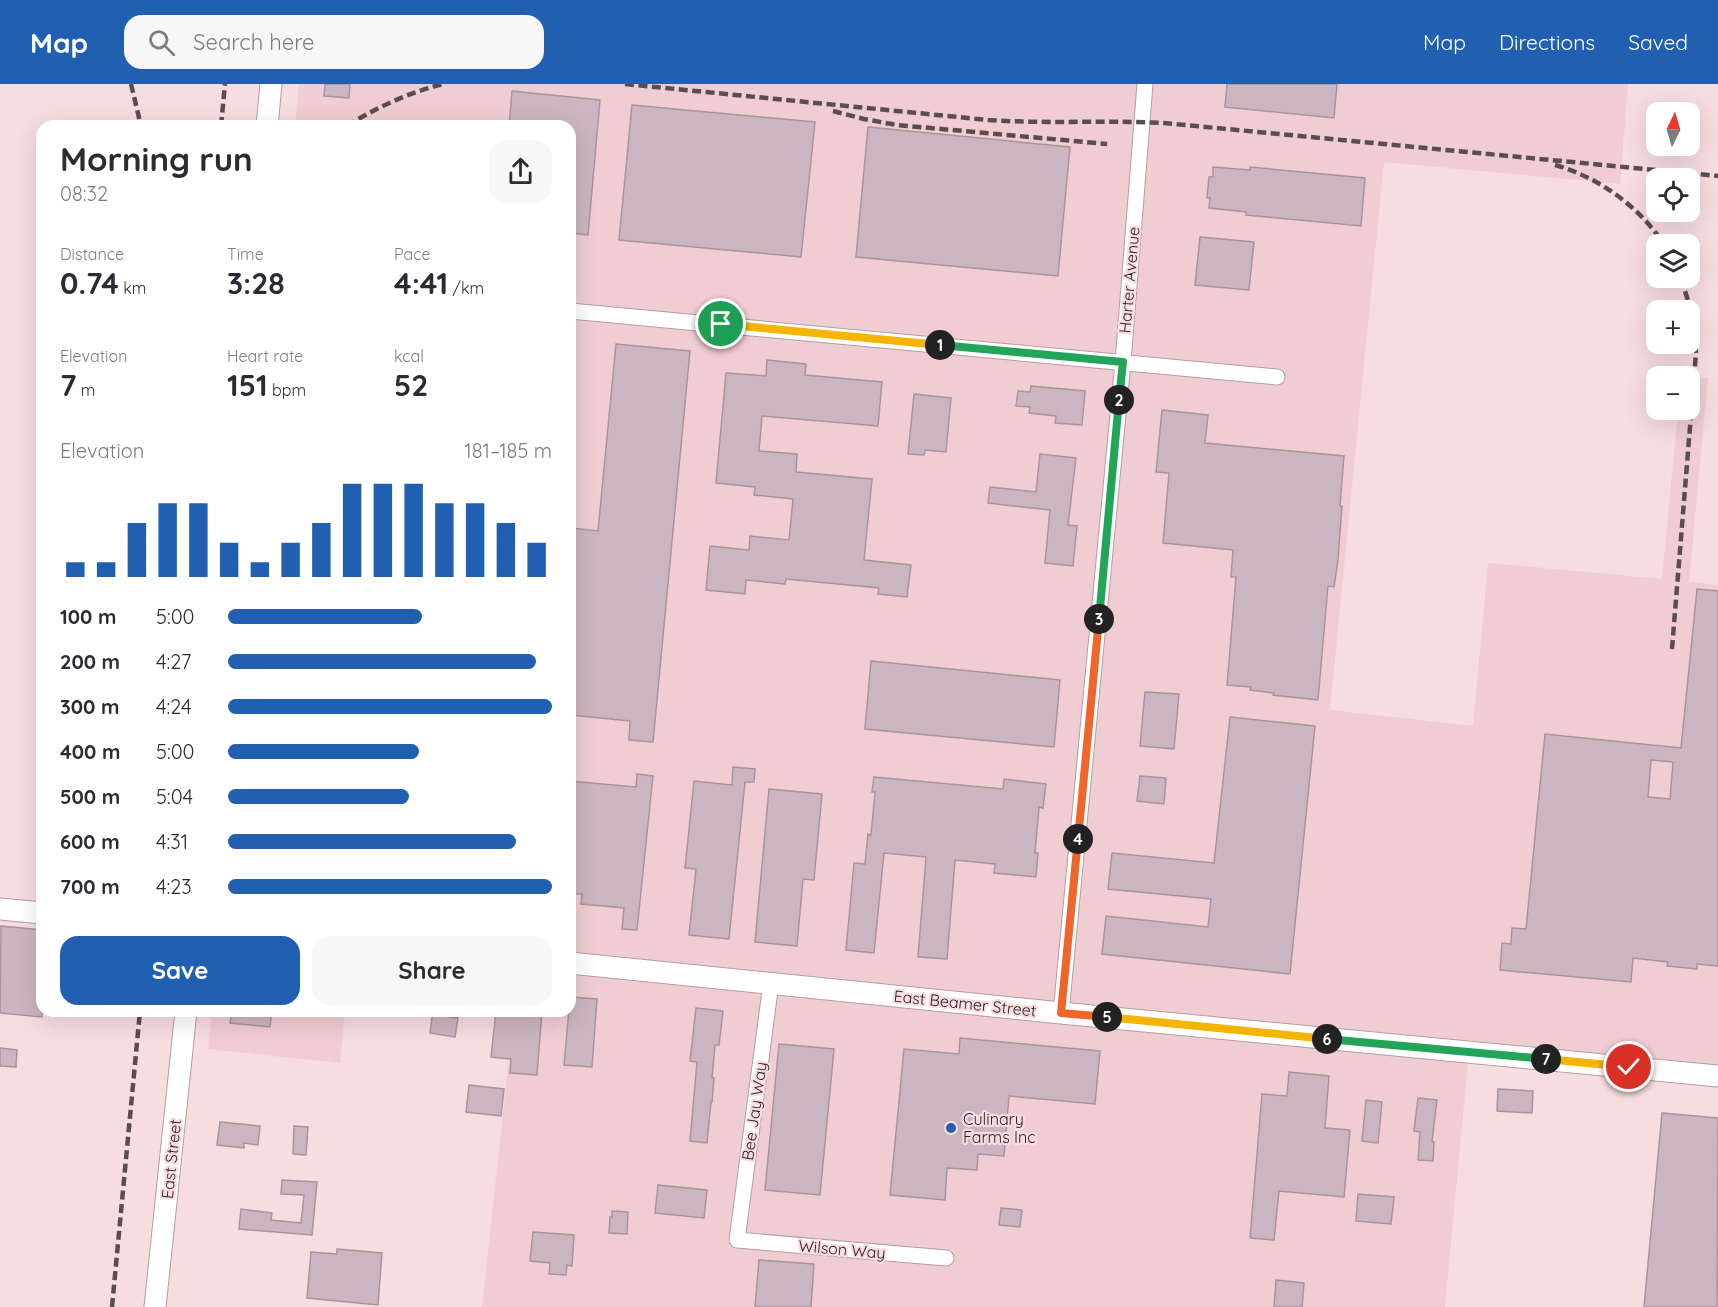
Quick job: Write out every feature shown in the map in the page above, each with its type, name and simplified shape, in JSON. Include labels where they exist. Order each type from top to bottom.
[{"type":"street","points":[[268,120],[271,84]]},
{"type":"street","name":"Harter Avenue","points":[[1061,1013],[1123,362],[1145,84]]},
{"type":"street","points":[[576,312],[1277,377]]},
{"type":"street","points":[[0,909],[36,913]]},
{"type":"street","name":"East Beamer Street","points":[[576,964],[1718,1076]]},
{"type":"street","name":"Bee Jay Way","points":[[737,1240],[771,983]]},
{"type":"street","name":"East Street","points":[[155,1307],[185,1017]]},
{"type":"street","name":"Wilson Way","points":[[737,1240],[946,1258]]},
{"type":"shaded area","points":[[299,84],[1628,84],[1620,184],[1384,162],[1330,710],[1473,726],[1488,563],[1662,579],[1677,420],[1700,420],[1700,378],[1708,378],[1689,582],[1718,585],[1718,1075],[1469,1051],[1445,1307],[482,1307],[513,1017],[576,1017],[576,120],[296,120]]},
{"type":"shaded area","points":[[211,1017],[344,1017],[340,1063],[208,1049]]},
{"type":"building","points":[[325,84],[350,84],[349,98],[324,96]]},
{"type":"building","points":[[1227,84],[1337,84],[1334,118],[1225,107]]},
{"type":"building","points":[[512,91],[600,100],[588,235],[576,234],[576,120],[510,120]]},
{"type":"building","points":[[632,105],[815,122],[801,257],[619,240]]},
{"type":"building","points":[[868,127],[1070,147],[1058,276],[856,257]]},
{"type":"building","points":[[1213,167],[1250,170],[1250,167],[1365,178],[1361,226],[1246,215],[1246,212],[1209,208],[1210,198],[1207,198],[1209,177],[1213,177]]},
{"type":"building","points":[[1200,237],[1254,242],[1249,290],[1195,285]]},
{"type":"building","points":[[616,344],[690,351],[653,742],[629,740],[630,721],[576,716],[576,528],[598,531]]},
{"type":"building","points":[[767,360],[806,364],[805,375],[882,382],[878,426],[762,416],[759,451],[797,454],[796,472],[872,479],[864,560],[911,565],[907,597],[878,594],[879,588],[786,579],[785,584],[746,580],[745,594],[706,590],[710,546],[749,550],[750,536],[789,540],[793,499],[754,495],[755,487],[716,483],[726,373],[766,376]]},
{"type":"building","points":[[1031,386],[1085,391],[1082,425],[1055,423],[1056,416],[1029,413],[1030,407],[1016,406],[1018,391],[1030,392]]},
{"type":"building","points":[[914,394],[951,398],[946,452],[925,450],[924,455],[908,454]]},
{"type":"building","points":[[1162,410],[1208,415],[1205,443],[1344,456],[1338,560],[1334,587],[1328,586],[1318,700],[1273,695],[1274,693],[1250,690],[1251,687],[1227,685],[1236,577],[1231,577],[1233,550],[1163,543],[1169,473],[1156,472]]},
{"type":"building","points":[[1040,454],[1076,458],[1068,525],[1077,526],[1073,566],[1045,563],[1050,510],[988,503],[990,487],[1036,492]]},
{"type":"building","points":[[1697,589],[1718,591],[1718,966],[1697,964],[1697,969],[1667,966],[1668,962],[1633,958],[1631,982],[1500,970],[1502,943],[1511,944],[1512,928],[1526,929],[1545,734],[1681,748]],"holes":[[[1651,760],[1673,762],[1670,799],[1648,797]]]},
{"type":"building","points":[[871,661],[1060,680],[1054,747],[865,729]]},
{"type":"building","points":[[1145,692],[1179,694],[1174,749],[1140,746]]},
{"type":"building","points":[[1230,717],[1315,726],[1290,974],[1102,954],[1106,916],[1208,927],[1211,899],[1108,889],[1112,853],[1214,863]]},
{"type":"building","points":[[733,767],[755,769],[754,782],[745,782],[729,939],[689,935],[696,869],[685,868],[694,781],[732,785]]},
{"type":"building","points":[[637,774],[653,776],[637,930],[622,929],[624,908],[581,904],[582,894],[576,894],[576,782],[636,787]]},
{"type":"building","points":[[1140,776],[1166,778],[1164,804],[1137,801]]},
{"type":"building","points":[[874,777],[1003,789],[1004,779],[1046,784],[1043,808],[1039,807],[1035,853],[1038,853],[1036,877],[994,873],[995,864],[955,860],[947,959],[918,957],[926,857],[884,853],[874,953],[846,950],[854,863],[865,864],[868,834],[871,835]]},
{"type":"building","points":[[769,789],[822,794],[814,880],[803,879],[797,946],[755,942]]},
{"type":"building","points":[[1,926],[36,929],[36,1016],[0,1013]]},
{"type":"building","points":[[576,997],[597,999],[592,1067],[564,1065],[568,1017],[576,1017]]},
{"type":"building","points":[[696,1008],[723,1011],[719,1045],[715,1045],[707,1143],[690,1141],[697,1062],[690,1061]]},
{"type":"building","points":[[231,1017],[271,1017],[270,1027],[230,1023]]},
{"type":"building","points":[[432,1017],[458,1018],[455,1037],[430,1033]]},
{"type":"building","points":[[495,1017],[542,1017],[537,1075],[510,1073],[511,1059],[491,1057]]},
{"type":"building","name":"Culinary Farms Inc","points":[[960,1038],[1100,1051],[1095,1104],[1009,1096],[1004,1156],[978,1154],[977,1170],[947,1168],[945,1200],[890,1195],[904,1049],[959,1054]]},
{"type":"building","points":[[779,1044],[834,1049],[820,1195],[765,1190]]},
{"type":"building","points":[[0,1048],[17,1050],[16,1067],[0,1066]]},
{"type":"building","points":[[1289,1072],[1329,1076],[1325,1128],[1350,1130],[1344,1197],[1279,1191],[1274,1240],[1250,1238],[1262,1094],[1287,1096]]},
{"type":"building","points":[[469,1085],[504,1089],[501,1116],[466,1112]]},
{"type":"building","points":[[1498,1089],[1533,1091],[1532,1113],[1497,1111]]},
{"type":"building","points":[[1418,1098],[1437,1100],[1432,1141],[1434,1142],[1433,1161],[1418,1160],[1420,1132],[1414,1131]]},
{"type":"building","points":[[1366,1100],[1382,1102],[1378,1143],[1362,1141]]},
{"type":"building","points":[[1662,1113],[1718,1118],[1717,1307],[1644,1307]]},
{"type":"building","points":[[220,1122],[260,1126],[258,1145],[244,1143],[244,1148],[217,1145]]},
{"type":"building","points":[[294,1126],[308,1127],[306,1155],[293,1154]]},
{"type":"building","points":[[282,1180],[317,1182],[312,1235],[239,1229],[241,1209],[272,1213],[271,1220],[301,1223],[304,1195],[281,1194]]},
{"type":"building","points":[[658,1185],[707,1190],[704,1218],[655,1213]]},
{"type":"building","points":[[1358,1194],[1394,1197],[1391,1224],[1356,1221]]},
{"type":"building","points":[[1001,1208],[1022,1210],[1020,1227],[999,1225]]},
{"type":"building","points":[[612,1211],[628,1212],[627,1234],[609,1233]]},
{"type":"building","points":[[533,1232],[574,1235],[572,1266],[567,1265],[566,1275],[549,1274],[550,1263],[530,1261]]},
{"type":"building","points":[[337,1249],[382,1253],[378,1305],[307,1298],[311,1252],[337,1254]]},
{"type":"building","points":[[759,1260],[814,1264],[811,1307],[755,1307]]},
{"type":"building","points":[[1276,1280],[1304,1283],[1302,1307],[1274,1307]]},
{"type":"railway","points":[[131,84],[140,120]]},
{"type":"railway","points":[[222,120],[225,84]]},
{"type":"railway","points":[[358,120],[394,101],[444,84]]},
{"type":"railway","points":[[625,84],[988,120],[1164,123],[1718,176]]},
{"type":"railway","points":[[833,111],[897,125],[1107,144]]},
{"type":"railway","points":[[1555,165],[1587,177],[1617,195],[1657,234]]},
{"type":"railway","points":[[1672,649],[1696,353],[1693,317],[1684,288]]},
{"type":"railway","points":[[112,1307],[139,1017]]},
{"type":"place","name":"Culinary Farms Inc","points":[[951,1128]]},
{"type":"route","points":[[721,324],[1123,362],[1061,1013],[1629,1067]]}]
